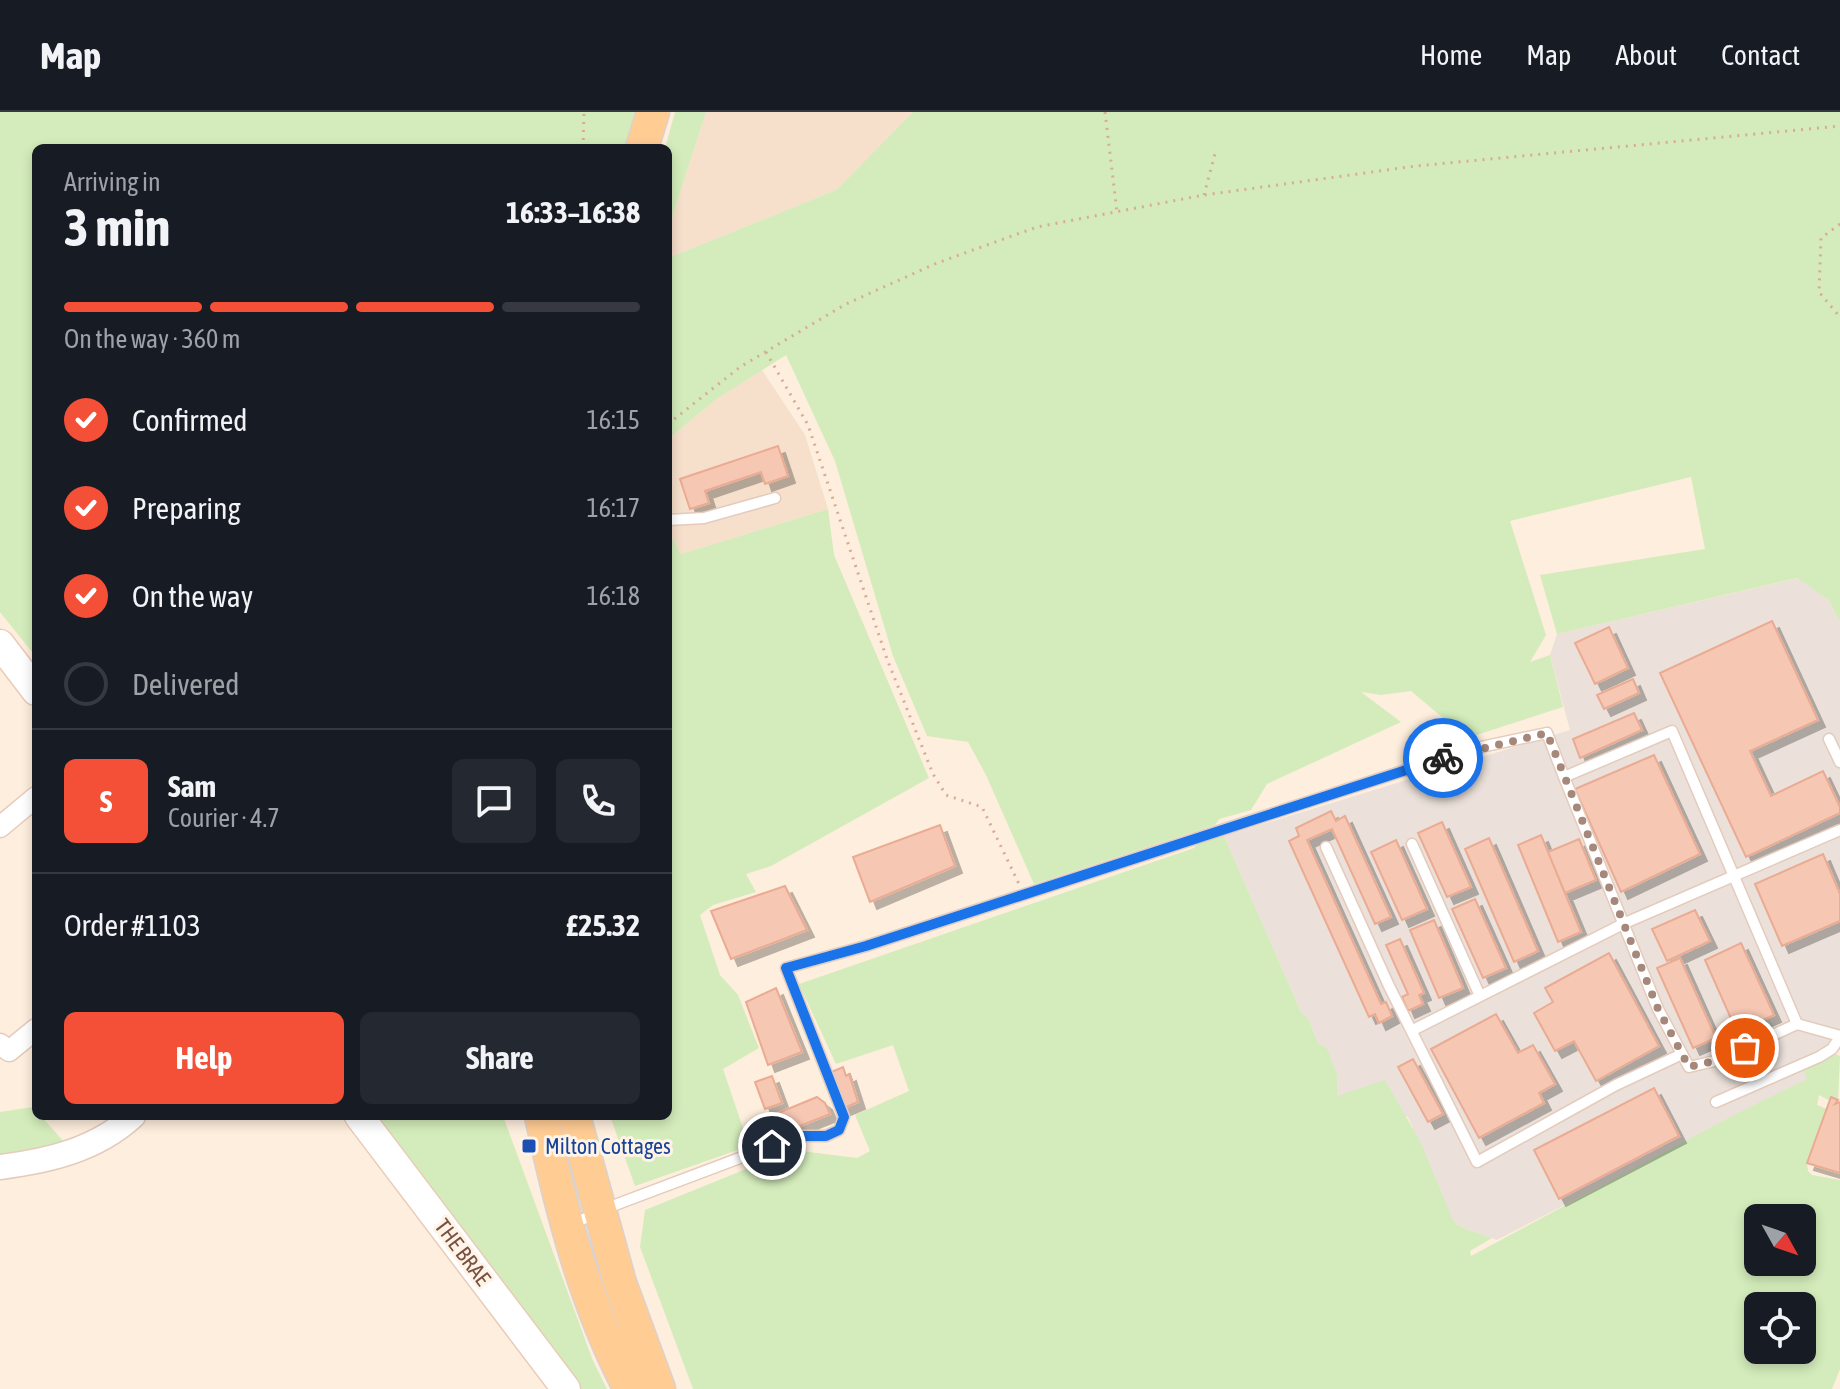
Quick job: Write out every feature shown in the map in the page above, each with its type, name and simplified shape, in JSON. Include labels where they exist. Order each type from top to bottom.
[{"type":"main road","points":[[643,144],[653,112]]},
{"type":"main road","points":[[0,644],[32,686]]},
{"type":"main road","name":"THE BRAE","points":[[362,1120],[566,1389]]},
{"type":"main road","points":[[542,1120],[567,1226],[594,1311],[630,1389]]},
{"type":"main road","points":[[575,1120],[620,1283],[659,1389]]},
{"type":"street","points":[[0,827],[32,800]]},
{"type":"street","points":[[0,1044],[9,1051],[32,1032]]},
{"type":"street","points":[[0,1167],[40,1162],[97,1143],[128,1120]]},
{"type":"lane","points":[[672,520],[730,512],[775,498]]},
{"type":"lane","points":[[1564,777],[1672,731],[1797,1024]]},
{"type":"lane","points":[[567,1226],[798,1136],[826,1136],[839,1130],[844,1117],[786,968],[866,946],[1467,750],[1547,733],[1658,1009],[1689,1067],[1719,1060],[1797,1024],[1840,1037],[1832,1049],[1819,1057],[1716,1102]]},
{"type":"lane","points":[[1829,739],[1840,762]]},
{"type":"lane","points":[[1413,1030],[1625,923],[1840,830]]},
{"type":"lane","points":[[1412,844],[1480,996]]},
{"type":"lane","points":[[1326,847],[1389,986],[1477,1162],[1616,1085],[1682,1054]]},
{"type":"path","points":[[583,144],[584,112]]},
{"type":"path","points":[[1105,112],[1117,212]]},
{"type":"path","points":[[672,421],[740,367],[846,304],[937,263],[1037,227],[1204,195],[1416,166],[1840,126]]},
{"type":"path","points":[[1204,195],[1216,150]]},
{"type":"path","points":[[1840,224],[1821,238],[1819,292],[1840,317]]},
{"type":"path","points":[[766,352],[808,425],[887,659],[933,774],[946,795],[982,807],[1024,895]]},
{"type":"shaded area","points":[[706,112],[913,112],[836,190],[672,256],[672,218]]},
{"type":"shaded area","points":[[762,370],[805,435],[828,509],[681,554],[672,537],[672,436],[718,398]]},
{"type":"shaded area","points":[[1798,578],[1829,600],[1840,623],[1840,1031],[1808,1079],[1497,1240],[1461,1227],[1454,1222],[1408,1117],[1337,1096],[1337,1074],[1318,1043],[1308,1018],[1301,1012],[1224,836],[1570,730],[1550,655],[1557,634]]},
{"type":"green space","points":[[0,112],[636,112],[626,144],[32,144],[32,652],[0,612]]},
{"type":"green space","points":[[675,112],[706,112],[672,218],[672,144],[666,144]]},
{"type":"green space","points":[[913,112],[1840,112],[1840,623],[1829,600],[1797,578],[1557,634],[1540,575],[1705,549],[1691,477],[1510,521],[1546,635],[1530,662],[1550,655],[1563,707],[1467,738],[1411,691],[1381,695],[1361,692],[1401,722],[1267,784],[1251,810],[1219,819],[1215,825],[1034,884],[986,775],[968,742],[927,736],[893,656],[835,461],[786,355],[718,398],[672,436],[672,256],[836,190]]},
{"type":"green space","points":[[828,509],[834,555],[929,778],[771,866],[746,874],[756,892],[713,905],[700,915],[720,975],[738,995],[759,1048],[723,1069],[749,1146],[635,1186],[611,1120],[672,1120],[672,537],[681,554]]},
{"type":"green space","points":[[1224,836],[1301,1012],[1308,1018],[1318,1043],[1327,1049],[1337,1074],[1337,1096],[1385,1080],[1420,1141],[1454,1222],[1492,1238],[1470,1251],[1471,1256],[1807,1079],[1801,1063],[1826,1050],[1840,1056],[1838,1100],[1831,1097],[1830,1101],[1819,1095],[1817,1105],[1827,1109],[1807,1163],[1812,1175],[1840,1180],[1840,1369],[1832,1389],[693,1389],[640,1247],[645,1210],[793,1150],[857,1158],[870,1151],[855,1115],[909,1091],[893,1045],[836,1064],[799,984],[1194,848],[1198,842]]},
{"type":"green space","points":[[32,1107],[32,1120],[45,1120],[64,1142],[0,1155],[0,1112]]},
{"type":"green space","points":[[371,1120],[504,1120],[593,1361],[607,1389],[577,1389]]},
{"type":"building","points":[[778,446],[788,476],[765,484],[761,472],[705,491],[709,503],[690,509],[680,479]]},
{"type":"building","points":[[1772,621],[1818,720],[1750,751],[1771,796],[1823,771],[1840,813],[1746,857],[1660,673]]},
{"type":"building","points":[[1609,627],[1628,668],[1595,684],[1575,643]]},
{"type":"building","points":[[1633,679],[1639,693],[1604,709],[1597,695]]},
{"type":"building","points":[[1634,713],[1642,730],[1580,758],[1573,739]]},
{"type":"building","points":[[1654,755],[1700,854],[1621,892],[1575,789]]},
{"type":"building","points":[[1331,811],[1336,821],[1345,816],[1391,917],[1375,924],[1332,829],[1307,840],[1381,1004],[1386,1002],[1392,1016],[1379,1023],[1375,1014],[1369,1017],[1289,841],[1299,836],[1296,828]]},
{"type":"building","points":[[1442,822],[1471,887],[1447,897],[1418,833]]},
{"type":"building","points":[[940,825],[955,866],[870,902],[853,857]]},
{"type":"building","points":[[1541,835],[1581,932],[1558,942],[1518,845]]},
{"type":"building","points":[[1489,838],[1538,951],[1514,962],[1465,849]]},
{"type":"building","points":[[1579,839],[1596,880],[1565,893],[1548,852]]},
{"type":"building","points":[[1396,840],[1427,909],[1402,920],[1371,852]]},
{"type":"building","points":[[1823,854],[1840,894],[1840,921],[1782,946],[1755,884]]},
{"type":"building","points":[[785,886],[807,930],[731,959],[711,911]]},
{"type":"building","points":[[1475,899],[1506,968],[1483,978],[1452,909]]},
{"type":"building","points":[[1695,910],[1710,941],[1667,961],[1652,929]]},
{"type":"building","points":[[1434,920],[1463,988],[1439,998],[1410,930]]},
{"type":"building","points":[[1400,939],[1424,993],[1419,995],[1423,1004],[1408,1011],[1402,997],[1408,994],[1386,945]]},
{"type":"building","points":[[1741,943],[1774,1015],[1737,1032],[1705,960]]},
{"type":"building","points":[[1609,953],[1659,1046],[1596,1081],[1574,1041],[1555,1051],[1534,1013],[1553,1002],[1545,988]]},
{"type":"building","points":[[1680,958],[1716,1038],[1693,1048],[1657,968]]},
{"type":"building","points":[[776,988],[802,1052],[768,1065],[746,1002]]},
{"type":"building","points":[[1496,1014],[1518,1053],[1533,1045],[1555,1084],[1539,1093],[1544,1103],[1479,1138],[1431,1049]]},
{"type":"building","points":[[1413,1059],[1443,1114],[1428,1122],[1398,1067]]},
{"type":"building","points":[[843,1067],[846,1076],[849,1074],[858,1102],[844,1108],[829,1073]]},
{"type":"building","points":[[772,1076],[782,1103],[765,1109],[755,1082]]},
{"type":"building","points":[[1654,1088],[1679,1136],[1559,1199],[1534,1150]]},
{"type":"building","points":[[817,1097],[825,1103],[830,1114],[785,1132],[778,1113]]},
{"type":"building","points":[[1831,1097],[1838,1100],[1835,1104],[1840,1102],[1840,1173],[1807,1163]]},
{"type":"way so far","points":[[1443,758],[1547,733],[1658,1009],[1689,1067],[1719,1060],[1745,1048]]},
{"type":"place","name":"Milton Cottages","points":[[529,1146]]},
{"type":"route","points":[[772,1146],[798,1136],[826,1136],[839,1130],[844,1117],[786,968],[866,946],[1443,758]]}]
